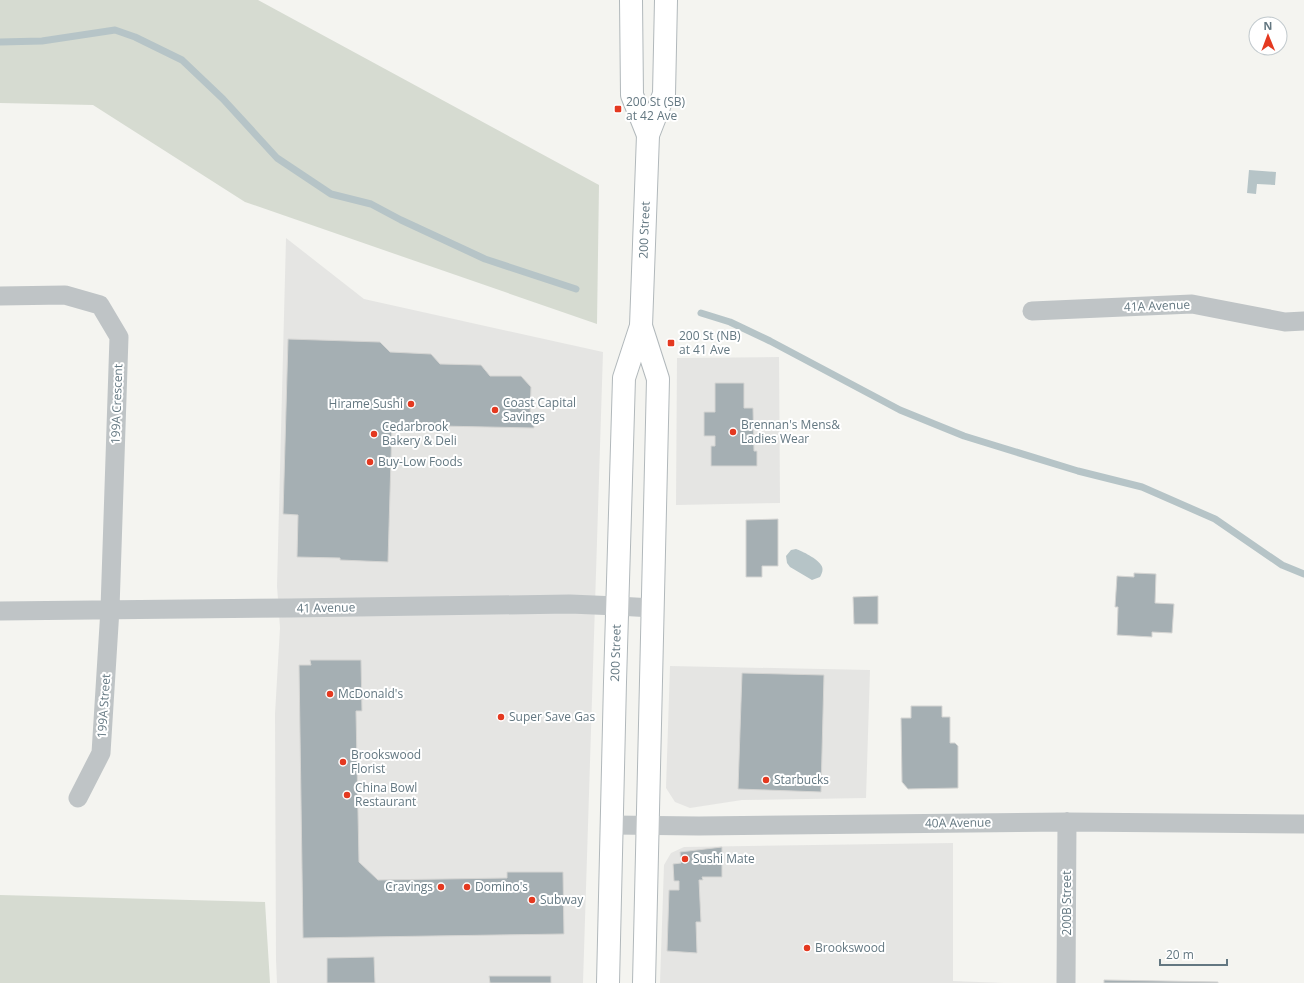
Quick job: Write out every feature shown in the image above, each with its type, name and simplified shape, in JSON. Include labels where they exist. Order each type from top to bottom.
[{"type":"main road","name":"200 Street","points":[[631,0],[632,95],[648,135]]},
{"type":"main road","name":"200 Street","points":[[608,983],[624,378],[642,326],[648,135],[664,94],[666,0]]},
{"type":"main road","name":"200 Street","points":[[642,326],[658,379],[644,983]]},
{"type":"street","name":"199A Crescent","points":[[0,296],[64,295],[100,305],[119,337],[110,609]]},
{"type":"street","name":"41A Avenue","points":[[1032,311],[1192,304],[1284,322],[1304,321]]},
{"type":"street","name":"41 Avenue","points":[[0,611],[570,604],[652,608]]},
{"type":"street","name":"199A Street","points":[[78,798],[101,752],[110,609]]},
{"type":"street","name":"40A Avenue","points":[[612,825],[699,826],[1067,822],[1304,824]]},
{"type":"street","name":"200B Street","points":[[1066,983],[1067,822]]},
{"type":"shaded area","points":[[0,0],[258,0],[599,185],[597,324],[245,202],[93,105],[0,103]]},
{"type":"shaded area","points":[[1249,170],[1276,172],[1275,185],[1257,184],[1256,194],[1247,193]]},
{"type":"shaded area","points":[[286,238],[364,299],[603,352],[583,983],[277,983],[275,714],[280,628],[277,586]]},
{"type":"shaded area","points":[[779,357],[780,503],[676,505],[677,358]]},
{"type":"shaded area","points":[[796,549],[817,560],[822,566],[823,570],[820,577],[812,580],[790,567],[787,563],[786,556],[791,550]]},
{"type":"shaded area","points":[[670,666],[870,670],[866,798],[742,800],[690,808],[675,802],[666,788]]},
{"type":"shaded area","points":[[953,843],[953,981],[1004,983],[660,983],[664,865],[671,853],[684,847]]},
{"type":"shaded area","points":[[0,895],[265,902],[270,983],[0,983]]},
{"type":"building","points":[[288,339],[380,342],[390,352],[431,354],[440,364],[481,365],[490,376],[521,376],[531,387],[530,419],[534,419],[534,428],[392,425],[388,562],[340,560],[340,558],[297,557],[298,515],[283,514]]},
{"type":"building","points":[[715,383],[744,383],[744,408],[753,408],[754,451],[757,451],[757,466],[711,466],[711,446],[715,446],[715,436],[704,436],[704,412],[715,412]]},
{"type":"building","points":[[778,519],[778,566],[762,566],[762,577],[746,577],[746,520]]},
{"type":"building","points":[[1134,573],[1156,574],[1155,603],[1174,604],[1172,633],[1152,632],[1152,637],[1117,635],[1118,607],[1115,607],[1117,576],[1134,577]]},
{"type":"building","points":[[878,596],[878,624],[854,624],[853,597]]},
{"type":"building","points":[[310,660],[361,660],[362,711],[356,711],[359,862],[378,880],[507,878],[507,872],[563,872],[564,934],[303,938],[299,665],[311,665]]},
{"type":"building","points":[[742,673],[824,675],[821,792],[738,789]]},
{"type":"building","points":[[911,706],[942,706],[942,717],[950,717],[950,743],[955,743],[958,746],[958,788],[908,789],[902,782],[901,718],[911,718]]},
{"type":"building","points":[[722,847],[722,877],[702,877],[703,880],[699,880],[701,922],[696,922],[697,953],[667,951],[669,890],[679,890],[679,881],[674,881],[673,864],[681,863],[680,852]]},
{"type":"building","points":[[374,957],[375,983],[327,983],[327,958]]},
{"type":"building","points":[[489,976],[551,976],[551,983],[490,983]]},
{"type":"building","points":[[1104,980],[1218,982],[1218,983],[1104,983]]},
{"type":"waterway","points":[[0,42],[42,41],[115,30],[135,37],[182,60],[223,99],[277,158],[331,194],[371,204],[401,220],[485,259],[576,289]]},
{"type":"waterway","points":[[701,313],[730,322],[770,341],[900,410],[964,436],[1078,471],[1142,487],[1215,519],[1282,565],[1304,574]]},
{"type":"place","name":"200 St (SB) at 42 Ave","points":[[618,109]]},
{"type":"place","name":"200 St (NB) at 41 Ave","points":[[671,343]]},
{"type":"place","name":"Hirame Sushi","points":[[411,404]]},
{"type":"place","name":"Coast Capital Savings","points":[[495,410]]},
{"type":"place","name":"Brennan's Mens& Ladies Wear","points":[[733,432]]},
{"type":"place","name":"Cedarbrook Bakery & Deli","points":[[374,434]]},
{"type":"place","name":"Buy-Low Foods","points":[[370,462]]},
{"type":"place","name":"McDonald's","points":[[330,694]]},
{"type":"place","name":"Super Save Gas","points":[[501,717]]},
{"type":"place","name":"Brookswood Florist","points":[[343,762]]},
{"type":"place","name":"Starbucks","points":[[766,780]]},
{"type":"place","name":"China Bowl Restaurant","points":[[347,795]]},
{"type":"place","name":"Sushi Mate","points":[[685,859]]},
{"type":"place","name":"Cravings","points":[[441,887]]},
{"type":"place","name":"Domino's","points":[[467,887]]},
{"type":"place","name":"Subway","points":[[532,900]]},
{"type":"place","name":"Brookswood","points":[[807,948]]}]
